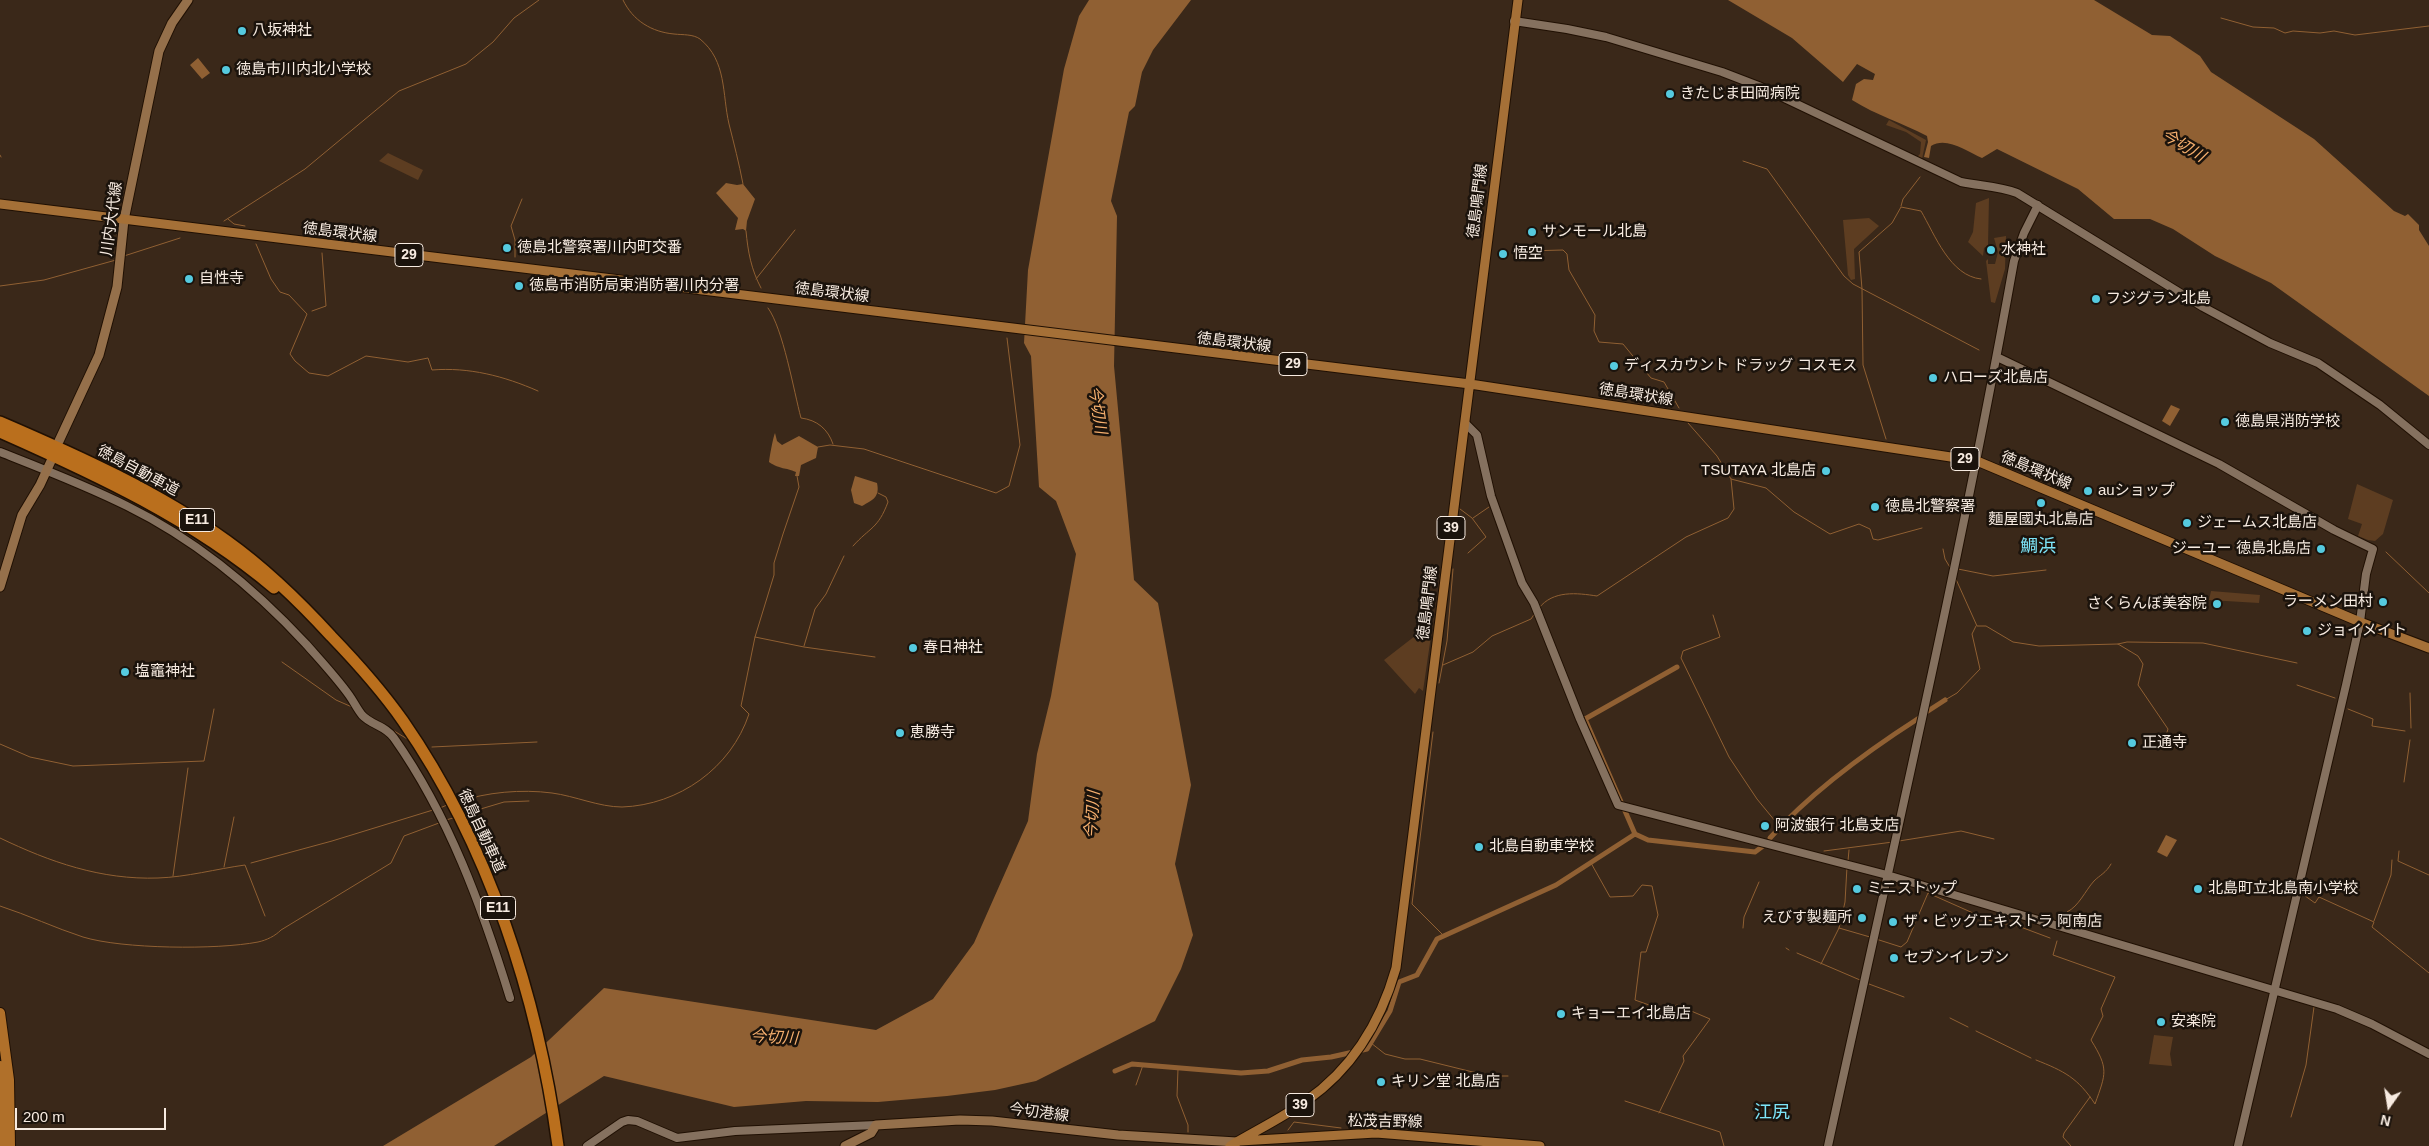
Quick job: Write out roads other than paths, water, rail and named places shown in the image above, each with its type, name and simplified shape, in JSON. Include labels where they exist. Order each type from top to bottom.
[{"type":"highway","name":"徳島自動車道","points":[[0,422],[72,454],[147,491],[228,541],[291,594],[360,666],[382,693],[422,751],[445,790],[466,830],[494,897],[519,969],[535,1026],[549,1090],[558,1146]]},
{"type":"highway","name":"徳島自動車道","points":[[0,432],[109,482],[185,524],[257,574],[360,666]]},
{"type":"highway","points":[[0,1013],[9,1080],[10,1146]]},
{"type":"highway","points":[[0,1066],[2,1111],[0,1146]]},
{"type":"main road","name":"川内大代線","points":[[59,441],[99,355],[114,303],[124,220],[158,51],[172,23],[188,0]]},
{"type":"main road","name":"徳島鳴門線","points":[[1234,1144],[1306,1101],[1338,1074],[1356,1052],[1378,1018],[1396,968],[1518,0]]},
{"type":"main road","name":"徳島環状線","points":[[0,204],[1470,384],[1977,461],[2360,622],[2429,648]]},
{"type":"main road","points":[[0,587],[22,515],[51,461]]},
{"type":"main road","name":"今切港線","points":[[876,1125],[952,1120],[992,1121],[1118,1135],[1234,1144]]},
{"type":"main road","points":[[845,1146],[871,1133],[876,1125]]},
{"type":"main road","name":"松茂吉野線","points":[[1234,1144],[1376,1133],[1540,1146]]},
{"type":"street","points":[[1514,22],[1567,28],[1606,37],[1722,72],[1761,87],[1961,182],[1984,187],[2001,187],[2038,205],[2202,307],[2270,343],[2318,363],[2373,400],[2429,445]]},
{"type":"street","points":[[1828,1146],[1977,461],[2014,261],[2020,241],[2038,205]]},
{"type":"street","points":[[1996,356],[2219,464],[2334,530],[2373,549],[2366,574],[2360,622],[2296,890],[2276,990],[2238,1146]]},
{"type":"street","points":[[1465,423],[1477,435],[1485,473],[1522,584],[1536,611],[1580,719],[1618,804],[1887,875],[2276,990],[2337,1009],[2363,1020],[2429,1054]]},
{"type":"street","points":[[0,452],[47,470],[128,506],[218,563],[260,598],[305,643],[329,670],[367,719],[390,733],[429,795],[458,851],[490,935],[510,998]]},
{"type":"street","points":[[587,1146],[622,1122],[628,1120],[662,1131],[676,1138],[735,1131],[876,1125]]},
{"type":"water","name":"今切川","points":[[1089,0],[1191,0],[1153,50],[1142,72],[1135,106],[1129,112],[1111,201],[1117,216],[1114,366],[1134,580],[1158,603],[1191,785],[1175,864],[1193,935],[1181,969],[1155,1021],[1036,1081],[995,1090],[878,1102],[806,1101],[734,1107],[604,1076],[494,1146],[383,1146],[531,1057],[604,988],[876,1030],[933,999],[974,943],[1028,821],[1037,754],[1051,696],[1076,554],[1056,501],[1039,487],[1031,356],[1024,343],[1028,270],[1064,69],[1079,16]]},
{"type":"water","name":"今切川","points":[[1728,0],[2094,0],[2152,35],[2170,36],[2200,56],[2211,72],[2314,139],[2394,211],[2405,216],[2408,214],[2419,225],[2419,230],[2429,246],[2429,396],[2271,283],[2215,256],[2173,229],[2150,219],[2114,219],[2078,189],[1997,149],[1982,158],[1950,144],[1937,143],[1931,146],[1929,158],[1924,157],[1928,142],[1927,136],[1852,100],[1856,84],[1864,79],[1873,80],[1875,74],[1857,64],[1843,82],[1792,38]]},
{"type":"water","points":[[198,58],[210,73],[202,79],[190,65]]},
{"type":"water","points":[[726,183],[743,184],[755,199],[747,221],[746,231],[743,229],[735,230],[738,218],[716,193]]},
{"type":"water","points":[[2171,405],[2180,409],[2170,426],[2162,421]]},
{"type":"water","points":[[775,433],[777,441],[782,445],[799,436],[818,447],[816,458],[801,465],[799,476],[795,476],[796,472],[769,462]]},
{"type":"water","points":[[855,476],[877,483],[878,488],[875,498],[862,506],[854,503],[851,490]]},
{"type":"water","points":[[2166,835],[2177,840],[2167,857],[2157,852]]},
{"type":"waterway","points":[[224,221],[305,169],[399,91],[466,64],[493,42],[514,18],[539,0]]},
{"type":"waterway","points":[[623,0],[632,14],[644,24],[666,33],[694,36],[700,39],[715,57],[722,78],[729,124],[743,184]]},
{"type":"waterway","points":[[2221,18],[2253,27],[2274,28],[2285,33],[2293,31],[2320,33],[2334,31],[2355,35],[2429,26]]},
{"type":"waterway","points":[[1743,161],[1767,169],[1844,276],[1853,284],[1979,350]]},
{"type":"waterway","points":[[1901,206],[1903,199],[1920,177]]},
{"type":"waterway","points":[[515,257],[515,240],[511,226],[522,199]]},
{"type":"waterway","points":[[1886,439],[1863,365],[1862,289],[1859,252],[1892,223],[1901,207],[1921,211],[1938,242],[1952,262],[1970,276],[1981,279]]},
{"type":"waterway","points":[[228,219],[234,224],[245,226]]},
{"type":"waterway","points":[[756,279],[795,230]]},
{"type":"waterway","points":[[746,231],[750,260],[761,288]]},
{"type":"waterway","points":[[124,256],[180,238]]},
{"type":"waterway","points":[[256,244],[271,279],[280,292],[289,295],[307,314],[290,354],[309,373],[328,376],[366,356],[408,362],[428,358],[432,370],[473,371],[499,377],[538,391]]},
{"type":"waterway","points":[[1527,251],[1563,250],[1567,254],[1569,270],[1595,315],[1594,331],[1599,342],[1623,344],[1651,378],[1664,382],[1679,408]]},
{"type":"waterway","points":[[312,311],[326,306],[322,253]]},
{"type":"waterway","points":[[0,286],[44,280],[116,260]]},
{"type":"waterway","points":[[768,308],[779,330],[801,418],[821,426],[833,444]]},
{"type":"waterway","points":[[818,447],[830,445],[864,449],[996,493],[1009,486],[1020,445],[1007,338]]},
{"type":"waterway","points":[[1688,423],[1717,456],[1731,479],[1766,488],[1794,512],[1830,534],[1859,524],[1870,529],[1873,539],[1878,540],[1922,528]]},
{"type":"waterway","points":[[797,476],[799,487],[774,563],[774,575],[755,637],[804,647],[875,657]]},
{"type":"waterway","points":[[1539,608],[1551,598],[1566,594],[1597,596],[1686,537],[1728,518],[1734,509],[1731,479]]},
{"type":"waterway","points":[[853,546],[881,518],[888,502],[886,497],[878,493]]},
{"type":"waterway","points":[[1473,518],[1489,507]]},
{"type":"waterway","points":[[1460,509],[1472,518],[1486,537],[1468,553]]},
{"type":"waterway","points":[[1943,549],[1945,559],[1951,569]]},
{"type":"waterway","points":[[2386,552],[2429,593]]},
{"type":"waterway","points":[[804,646],[815,609],[826,594],[844,556]]},
{"type":"waterway","points":[[1439,683],[1447,641],[1453,569]]},
{"type":"waterway","points":[[1958,569],[1993,576],[2046,570]]},
{"type":"waterway","points":[[1955,577],[1977,626],[1986,626],[2013,642],[2039,646],[2118,644],[2138,656],[2143,664],[2138,685],[2168,729],[2163,745]]},
{"type":"waterway","points":[[1443,665],[1473,652],[1492,636],[1531,619],[1535,613]]},
{"type":"waterway","points":[[1713,615],[1720,637],[1683,651],[1681,658],[1729,757],[1757,799],[1780,827]]},
{"type":"waterway","points":[[1945,700],[1957,693],[1980,669],[1972,634],[1976,626]]},
{"type":"waterway","points":[[458,802],[504,792],[529,791],[552,793],[613,807],[622,807],[643,805],[682,791],[716,767],[730,751],[741,733],[749,714],[741,706],[755,637]]},
{"type":"waterway","points":[[2118,644],[2127,642],[2203,643],[2297,663]]},
{"type":"waterway","points":[[282,662],[336,700],[352,707]]},
{"type":"waterway","points":[[1677,667],[1585,719],[1635,834],[1648,840],[1755,852],[1763,846]]},
{"type":"waterway","points":[[2297,685],[2335,698]]},
{"type":"waterway","points":[[2410,693],[2411,728]]},
{"type":"waterway","points":[[1928,711],[1945,700]]},
{"type":"waterway","points":[[0,744],[30,757],[73,766],[204,761],[214,709]]},
{"type":"waterway","points":[[2348,709],[2373,719],[2372,726],[2405,731]]},
{"type":"waterway","points":[[371,717],[409,740]]},
{"type":"waterway","points":[[1770,838],[1804,804],[1840,773],[1879,744],[1919,718]]},
{"type":"waterway","points":[[1433,732],[1412,904],[1444,936]]},
{"type":"waterway","points":[[2404,782],[2410,740]]},
{"type":"waterway","points":[[432,747],[537,742]]},
{"type":"waterway","points":[[173,876],[188,768]]},
{"type":"waterway","points":[[464,814],[504,802],[529,801]]},
{"type":"waterway","points":[[440,808],[447,805]]},
{"type":"waterway","points":[[251,863],[332,841],[433,810]]},
{"type":"waterway","points":[[224,867],[234,817]]},
{"type":"waterway","points":[[446,820],[453,818]]},
{"type":"waterway","points":[[0,906],[83,937],[121,944],[195,947],[240,945],[258,942],[268,939],[391,863],[404,836],[439,823]]},
{"type":"waterway","points":[[1899,841],[1961,831],[1994,839]]},
{"type":"waterway","points":[[1115,1071],[1132,1064],[1241,1073],[1268,1071],[1302,1060],[1331,1057],[1367,1049],[1390,1011],[1399,982],[1417,975],[1437,939],[1556,885],[1635,834]]},
{"type":"waterway","points":[[0,838],[57,862],[96,873],[116,876],[158,878],[191,875],[245,865],[265,916]]},
{"type":"waterway","points":[[1824,851],[1893,842]]},
{"type":"waterway","points":[[1848,861],[1849,850]]},
{"type":"waterway","points":[[2399,851],[2398,861],[2429,875]]},
{"type":"waterway","points":[[2374,921],[2391,875],[2392,860]]},
{"type":"waterway","points":[[1591,863],[1610,897],[1633,896],[1642,885],[1652,886],[1658,915],[1646,952],[1641,952],[1635,1000],[1666,1011],[1677,1005],[1710,1019],[1683,1056],[1684,1061],[1659,1113]]},
{"type":"waterway","points":[[2064,922],[2067,912],[2075,906],[2094,881],[2111,864]]},
{"type":"waterway","points":[[1821,964],[1839,928],[1845,902],[1847,867]]},
{"type":"waterway","points":[[1743,928],[1744,917],[1759,882]]},
{"type":"waterway","points":[[1876,939],[1901,947],[1907,942],[1928,893],[1991,921],[2018,926],[2050,938]]},
{"type":"waterway","points":[[2301,893],[2315,903],[2319,897],[2374,922],[2372,927],[2429,973]]},
{"type":"waterway","points":[[1839,928],[1870,937]]},
{"type":"waterway","points":[[2036,1060],[2070,1076],[2083,1088],[2095,1104],[2102,1085],[2104,1071],[2101,1058],[2091,1040],[2103,1016],[2101,1009],[2115,977],[2053,955],[2057,941]]},
{"type":"waterway","points":[[1797,953],[1860,980]]},
{"type":"waterway","points":[[1869,984],[1904,997]]},
{"type":"waterway","points":[[2291,1117],[2306,1065],[2314,1007]]},
{"type":"waterway","points":[[1950,1018],[1968,1027]]},
{"type":"waterway","points":[[1976,1031],[2031,1058]]},
{"type":"waterway","points":[[1371,1043],[1385,1054],[1405,1059],[1420,1059],[1489,1076],[1508,1076]]},
{"type":"waterway","points":[[1136,1085],[1143,1065]]},
{"type":"waterway","points":[[1178,1069],[1177,1096],[1188,1125],[1188,1132]]},
{"type":"waterway","points":[[2071,1146],[2063,1137],[2064,1133],[2090,1097]]},
{"type":"waterway","points":[[1625,1101],[1720,1132],[1724,1146]]},
{"type":"waterway","points":[[1288,1130],[1294,1122],[1341,1128]]},
{"type":"place","name":"八坂神社","points":[[242,31]]},
{"type":"place","name":"徳島市川内北小学校","points":[[226,70]]},
{"type":"place","name":"きたじま田岡病院","points":[[1670,94]]},
{"type":"place","name":"サンモール北島","points":[[1532,232]]},
{"type":"place","name":"徳島北警察署川内町交番","points":[[507,248]]},
{"type":"place","name":"水神社","points":[[1991,250]]},
{"type":"place","name":"悟空","points":[[1503,254]]},
{"type":"place","name":"自性寺","points":[[189,279]]},
{"type":"place","name":"徳島市消防局東消防署川内分署","points":[[519,286]]},
{"type":"place","name":"フジグラン北島","points":[[2096,299]]},
{"type":"place","name":"ディスカウント ドラッグ コスモス","points":[[1614,366]]},
{"type":"place","name":"ハローズ北島店","points":[[1933,378]]},
{"type":"place","name":"徳島県消防学校","points":[[2225,422]]},
{"type":"place","name":"TSUTAYA 北島店","points":[[1826,471]]},
{"type":"place","name":"auショップ","points":[[2088,491]]},
{"type":"place","name":"麵屋國丸北島店","points":[[2041,503]]},
{"type":"place","name":"徳島北警察署","points":[[1875,507]]},
{"type":"place","name":"ジェームス北島店","points":[[2187,523]]},
{"type":"place","name":"ジーユー 徳島北島店","points":[[2321,549]]},
{"type":"place","name":"ラーメン田村","points":[[2383,602]]},
{"type":"place","name":"さくらんぼ美容院","points":[[2217,604]]},
{"type":"place","name":"ジョイメイト","points":[[2307,631]]},
{"type":"place","name":"春日神社","points":[[913,648]]},
{"type":"place","name":"塩竈神社","points":[[125,672]]},
{"type":"place","name":"恵勝寺","points":[[900,733]]},
{"type":"place","name":"正通寺","points":[[2132,743]]},
{"type":"place","name":"阿波銀行 北島支店","points":[[1765,826]]},
{"type":"place","name":"北島自動車学校","points":[[1479,847]]},
{"type":"place","name":"ミニストップ","points":[[1857,889]]},
{"type":"place","name":"北島町立北島南小学校","points":[[2198,889]]},
{"type":"place","name":"えびす製麺所","points":[[1862,918]]},
{"type":"place","name":"ザ・ビッグエキストラ 阿南店","points":[[1893,922]]},
{"type":"place","name":"セブンイレブン","points":[[1894,958]]},
{"type":"place","name":"キョーエイ北島店","points":[[1561,1014]]},
{"type":"place","name":"安楽院","points":[[2161,1022]]},
{"type":"place","name":"キリン堂 北島店","points":[[1381,1082]]},
{"type":"district","name":"鯛浜","points":[[2038,547]]},
{"type":"district","name":"江尻","points":[[1772,1113]]}]
